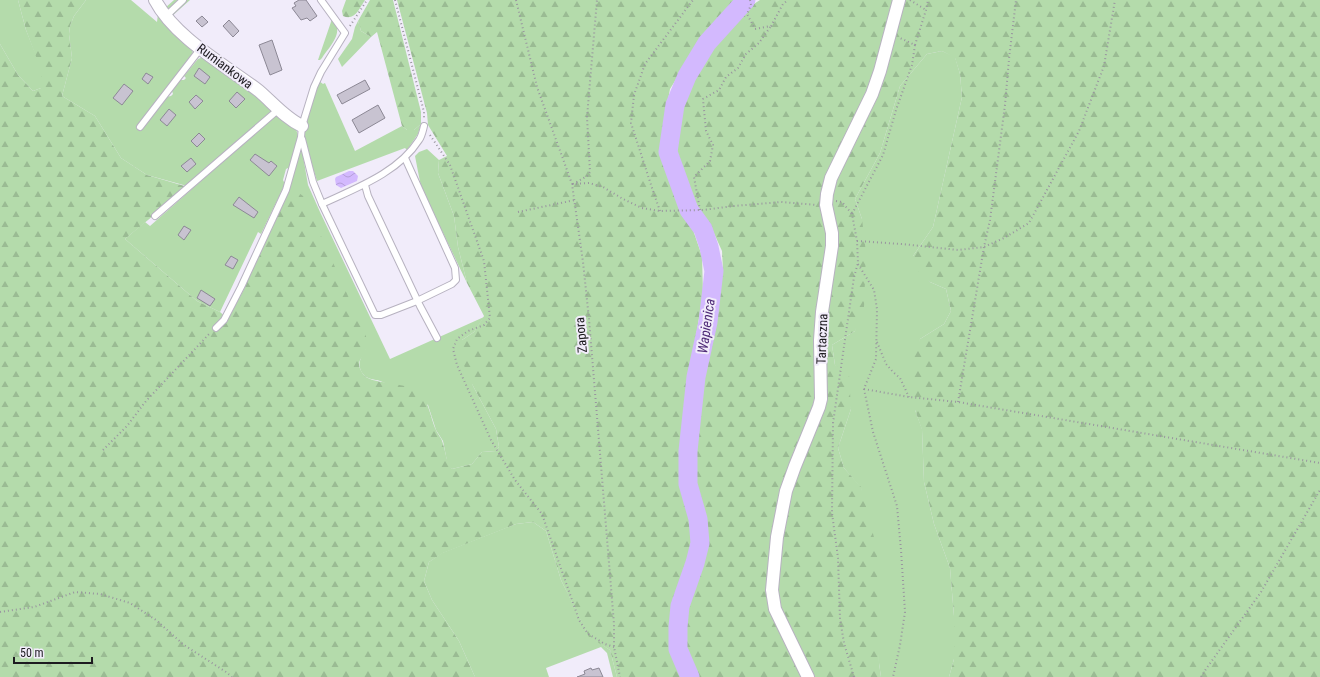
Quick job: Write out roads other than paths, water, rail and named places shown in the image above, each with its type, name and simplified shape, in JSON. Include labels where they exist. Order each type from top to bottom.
[{"type":"street","name":"Rumiankowa","points":[[155,0],[165,17],[178,30],[260,92],[290,118],[302,132]]},
{"type":"street","name":"Tartaczna","points":[[808,677],[775,609],[772,590],[778,538],[786,491],[820,407],[820,340],[822,312],[832,246],[832,233],[826,205],[827,194],[831,178],[872,94],[899,0]]},
{"type":"lane","points":[[165,17],[183,0]]},
{"type":"lane","points":[[216,328],[224,320],[241,287],[286,190],[314,87],[321,72],[345,33],[321,0]]},
{"type":"lane","points":[[140,127],[201,48]]},
{"type":"lane","points":[[156,216],[279,109]]},
{"type":"lane","points":[[322,204],[364,185],[405,158],[420,139],[424,126]]},
{"type":"lane","points":[[302,132],[313,182],[375,315],[381,315],[418,301],[452,284],[456,280],[457,274],[455,268],[405,158]]},
{"type":"lane","points":[[364,185],[418,301],[437,338]]},
{"type":"water","points":[[349,171],[353,171],[358,176],[357,181],[341,188],[336,185],[336,177]]},
{"type":"waterway","name":"Wapienica","points":[[690,677],[678,649],[680,606],[695,563],[700,543],[698,519],[688,484],[688,451],[696,377],[708,322],[714,271],[709,247],[703,229],[689,210],[668,152],[675,105],[687,76],[707,43],[746,0]]}]
